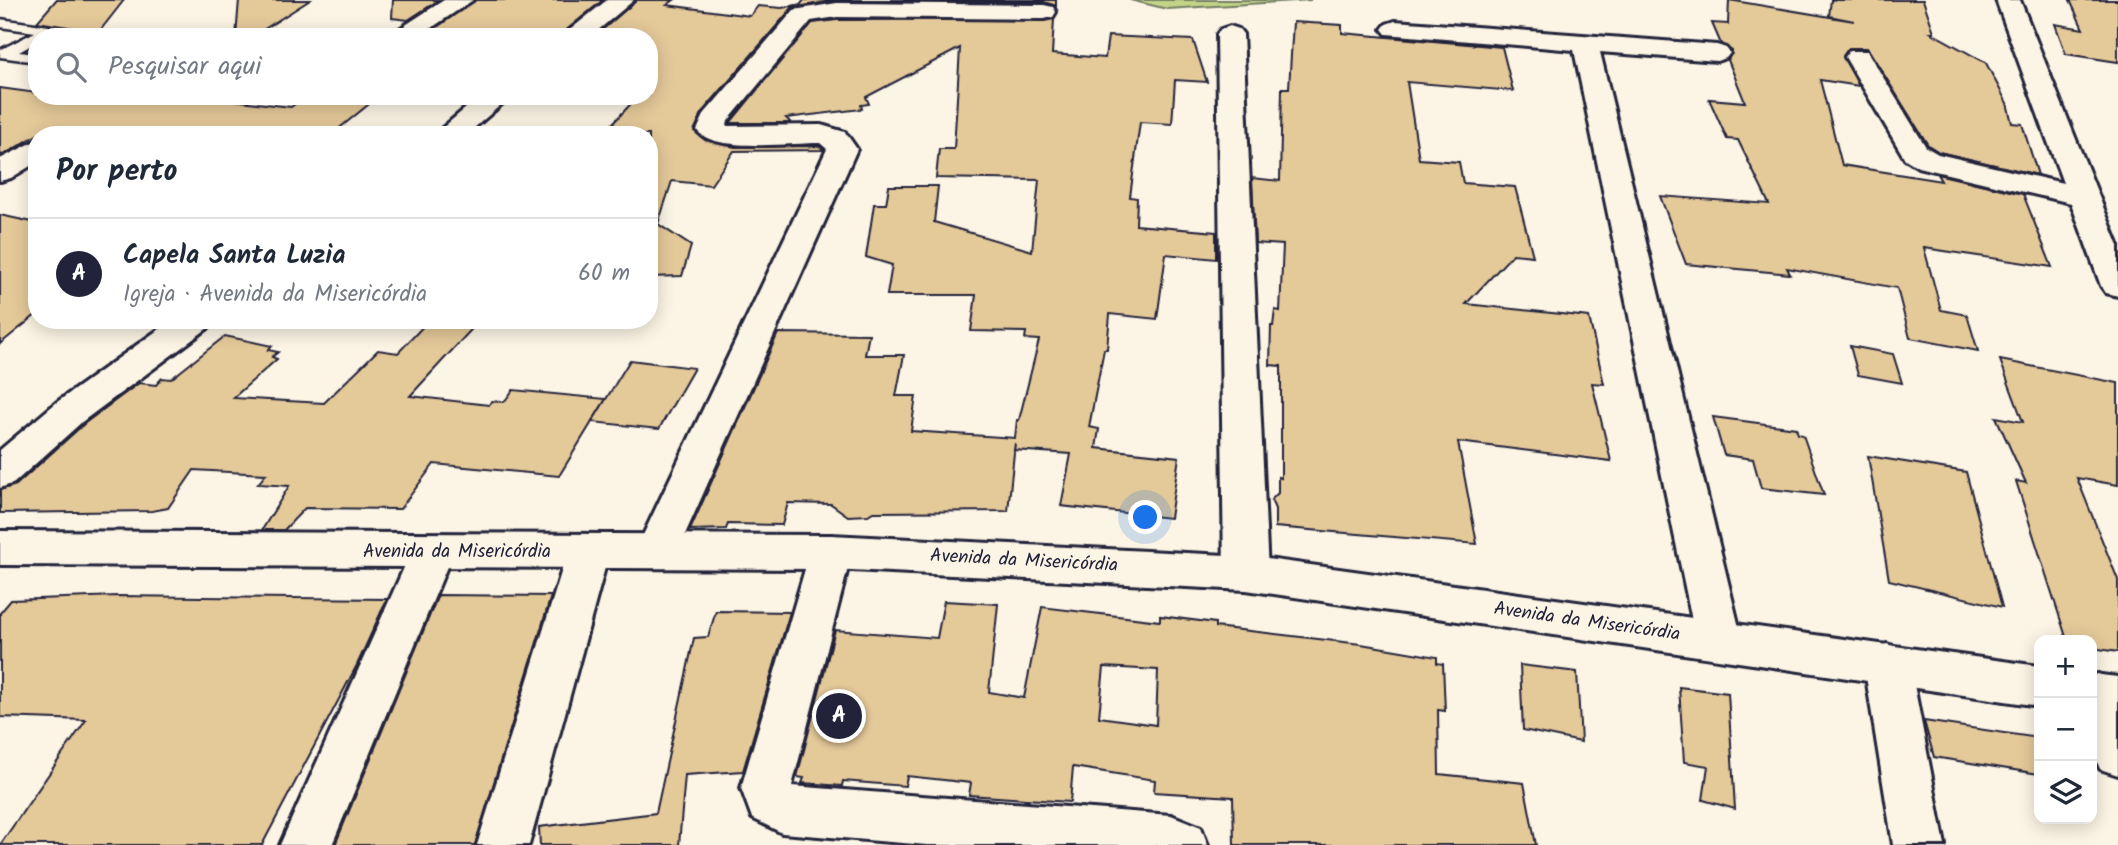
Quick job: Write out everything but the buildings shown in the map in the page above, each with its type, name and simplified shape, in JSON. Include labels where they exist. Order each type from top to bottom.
[{"type":"street","points":[[415,28],[461,0]]},
{"type":"street","points":[[586,28],[622,0]]},
{"type":"street","points":[[2008,0],[2118,286]]},
{"type":"street","points":[[657,550],[842,149],[835,138],[821,134],[721,135],[711,130],[715,120],[803,15],[837,10],[1044,12]]},
{"type":"street","points":[[1395,29],[1717,53]]},
{"type":"street","points":[[1230,34],[1246,573]]},
{"type":"street","points":[[1585,43],[1719,640]]},
{"type":"street","points":[[1858,57],[1915,153],[1928,161],[2084,197]]},
{"type":"street","points":[[459,126],[486,105]]},
{"type":"street","points":[[0,172],[28,155]]},
{"type":"street","points":[[0,473],[32,441],[83,399],[183,329]]},
{"type":"street","name":"Avenida da Misericórdia","points":[[0,548],[589,553],[657,550],[831,552],[1246,573],[2034,686]]},
{"type":"street","points":[[306,845],[432,552]]},
{"type":"street","points":[[831,552],[766,788],[770,801],[782,809],[926,832],[1171,840],[1182,845]]},
{"type":"street","points":[[503,845],[589,553]]},
{"type":"street","points":[[1887,664],[1925,842]]},
{"type":"street","points":[[2102,696],[2118,753]]},
{"type":"lane","points":[[3,26],[30,28]]},
{"type":"lane","points":[[28,41],[4,54],[28,57]]},
{"type":"green space","points":[[1130,0],[1311,0],[1167,9]]},
{"type":"place","name":"Capela Santa Luzia","points":[[839,716]]}]
